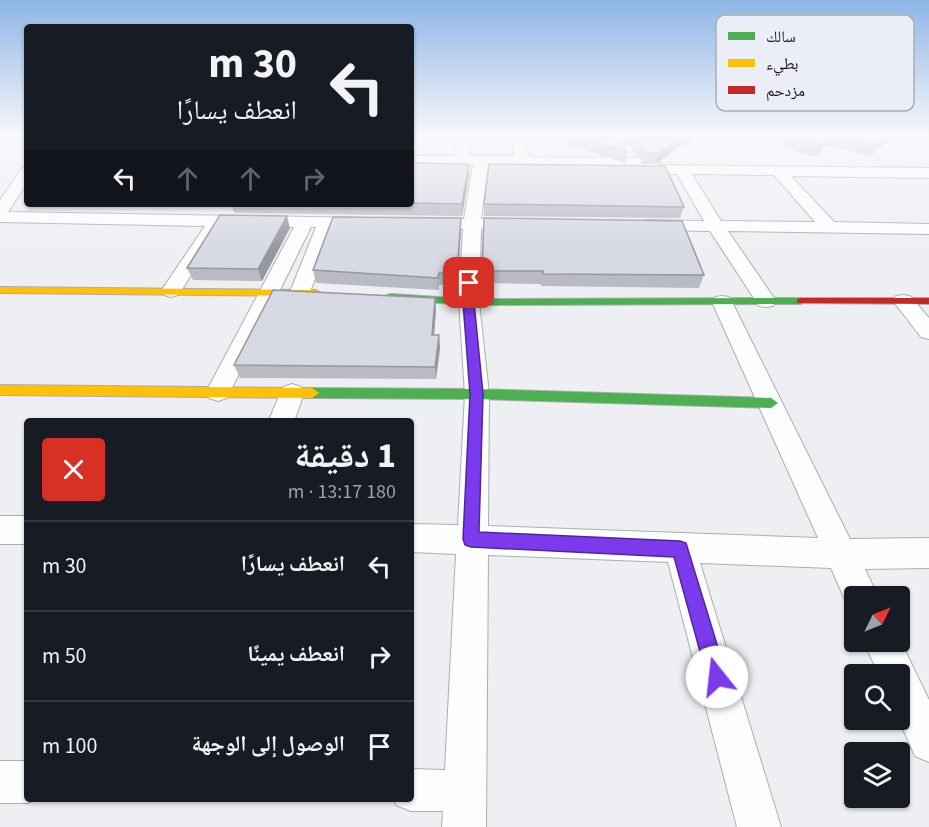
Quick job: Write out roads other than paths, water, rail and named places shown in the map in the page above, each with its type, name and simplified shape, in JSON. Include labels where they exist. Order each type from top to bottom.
[{"type":"street","points":[[414,791],[464,809],[477,394],[469,302],[473,174]]},
{"type":"street","points":[[684,174],[715,225],[766,301]]},
{"type":"street","points":[[780,174],[828,226]]},
{"type":"street","points":[[0,212],[24,176]]},
{"type":"street","points":[[171,291],[226,207]]},
{"type":"street","points":[[0,217],[382,223]]},
{"type":"street","points":[[218,392],[305,222]]},
{"type":"street","points":[[300,292],[327,223]]},
{"type":"street","points":[[405,223],[541,224]]},
{"type":"street","points":[[634,225],[929,229]]},
{"type":"street","points":[[0,290],[270,291],[334,294]]},
{"type":"street","points":[[379,297],[469,302],[929,301]]},
{"type":"street","points":[[903,300],[929,332]]},
{"type":"street","points":[[722,302],[856,586]]},
{"type":"street","points":[[0,390],[477,394],[771,404]]},
{"type":"street","points":[[283,418],[292,393]]},
{"type":"street","points":[[0,530],[24,530]]},
{"type":"street","points":[[414,538],[842,554],[929,553]]},
{"type":"street","points":[[680,549],[759,827]]},
{"type":"street","points":[[910,701],[929,742]]},
{"type":"street","points":[[0,782],[24,782]]}]
